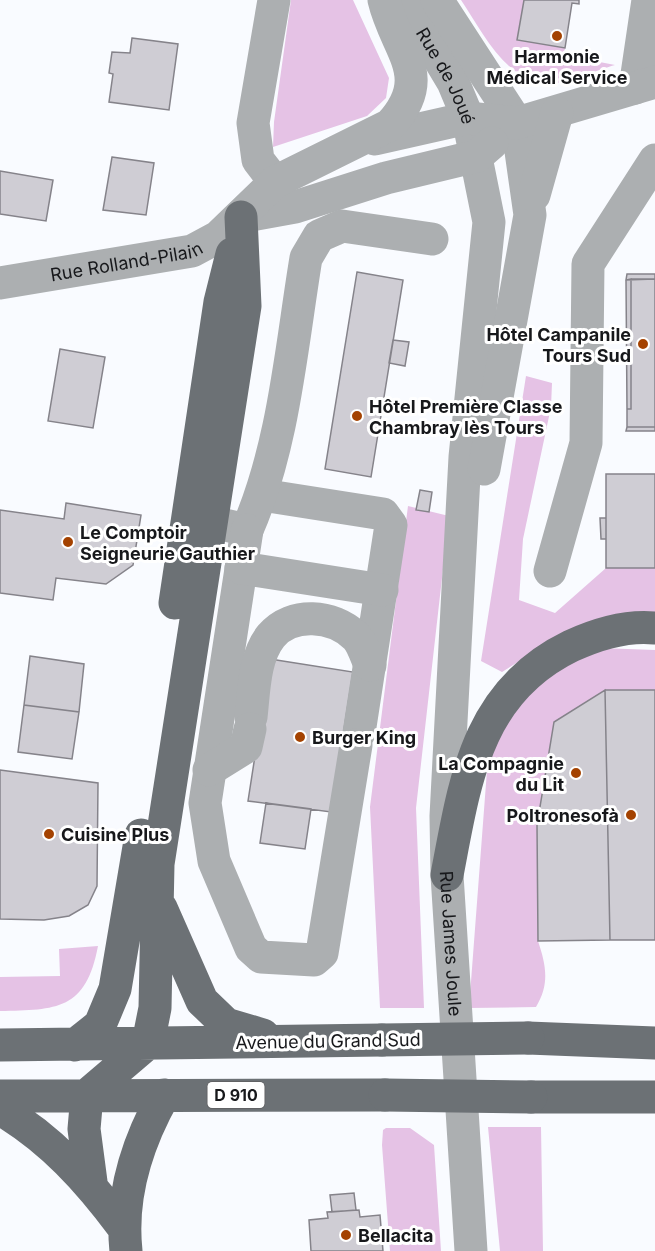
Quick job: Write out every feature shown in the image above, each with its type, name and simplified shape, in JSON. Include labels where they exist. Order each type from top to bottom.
[{"type":"main road","points":[[75,1045],[100,1025],[115,989],[160,781],[199,520],[220,302],[241,217]]},
{"type":"main road","points":[[447,875],[461,804],[476,748],[489,721],[506,696],[526,675],[547,658],[612,630],[653,628]]},
{"type":"main road","points":[[91,1182],[84,1129],[87,1095],[148,1043],[155,1008],[160,781]]},
{"type":"main road","points":[[156,898],[201,1001],[226,1024],[285,1041]]},
{"type":"main road","name":"Avenue du Grand Sud","points":[[0,1045],[528,1038],[655,1043]]},
{"type":"main road","points":[[87,1095],[127,1066],[184,1043]]},
{"type":"main road","points":[[125,1239],[139,1143],[164,1095]]},
{"type":"main road","name":"D 910","points":[[0,1096],[655,1097]]},
{"type":"main road","points":[[0,1109],[27,1125],[91,1182],[125,1239]]},
{"type":"street","points":[[274,0],[253,123],[258,160],[275,182],[390,125],[402,111],[409,96],[411,76],[408,56],[390,24],[384,0]]},
{"type":"street","name":"Rue de Joué","points":[[404,0],[453,82],[468,118],[477,156]]},
{"type":"street","name":"Rue de Joué","points":[[436,0],[517,123]]},
{"type":"street","points":[[352,145],[468,118],[517,123],[645,85],[648,0]]},
{"type":"street","points":[[530,215],[540,170],[557,113]]},
{"type":"street","points":[[241,217],[295,207],[386,178],[477,156],[517,123]]},
{"type":"street","name":"Rue James Joule","points":[[457,637],[530,215],[517,123]]},
{"type":"street","name":"Rue James Joule","points":[[471,1251],[447,875],[447,764],[457,637],[465,457],[484,289],[489,222],[477,156]]},
{"type":"street","points":[[550,570],[586,443],[588,264],[655,160]]},
{"type":"street","name":"Rue Rolland-Pilain","points":[[0,283],[192,251],[218,237],[275,182]]},
{"type":"street","points":[[262,495],[383,514],[388,518],[392,532],[323,948],[318,959],[261,957],[250,948],[214,861],[208,837],[207,779],[247,530],[262,495],[278,427],[306,258],[319,236],[342,226],[432,239]]},
{"type":"street","points":[[199,520],[247,530]]},
{"type":"street","points":[[241,568],[382,590]]},
{"type":"street","points":[[160,781],[207,779],[246,747],[257,667],[271,636],[292,621],[325,618],[356,636],[370,665]]},
{"type":"shaded area","points":[[291,0],[353,0],[389,78],[386,98],[367,116],[273,147],[274,122]]},
{"type":"shaded area","points":[[461,0],[524,0],[517,40],[565,48],[564,55],[615,65],[554,84],[533,81],[519,74],[496,52]]},
{"type":"shaded area","points":[[526,376],[552,383],[551,407],[523,539],[519,600],[555,613],[606,568],[655,568],[655,620],[563,633],[502,672],[481,661]]},
{"type":"shaded area","points":[[408,506],[449,516],[416,808],[424,1008],[380,1008],[370,807]]},
{"type":"shaded area","points":[[600,648],[655,650],[655,690],[605,690],[538,941],[543,958],[545,982],[536,1007],[469,1008],[489,744],[530,685]]},
{"type":"shaded area","points":[[98,946],[86,983],[66,1002],[53,1007],[0,1011],[0,977],[60,976],[59,949]]},
{"type":"shaded area","points":[[488,1127],[541,1127],[543,1251],[500,1251]]},
{"type":"shaded area","points":[[410,1128],[434,1145],[441,1251],[390,1251],[382,1145],[383,1130]]},
{"type":"building","points":[[524,0],[579,0],[579,4],[572,3],[565,48],[517,40]]},
{"type":"building","points":[[132,38],[178,44],[169,110],[109,102],[113,74],[109,73],[112,52],[130,53]]},
{"type":"building","points":[[112,157],[154,163],[146,215],[103,210]]},
{"type":"building","points":[[0,171],[53,180],[46,221],[0,214]]},
{"type":"building","name":"Hôtel Première Classe Chambray lès Tours","points":[[357,272],[403,280],[371,477],[325,469]]},
{"type":"building","points":[[627,274],[655,274],[655,279],[626,280]]},
{"type":"building","points":[[631,279],[631,409],[627,409],[626,280]]},
{"type":"building","name":"Hôtel Campanile Tours Sud","points":[[631,279],[655,279],[655,427],[627,427],[627,409],[631,409]]},
{"type":"building","points":[[393,340],[409,342],[405,366],[389,363]]},
{"type":"building","points":[[60,349],[105,357],[93,428],[48,421]]},
{"type":"building","points":[[627,427],[655,427],[655,431],[626,431]]},
{"type":"building","points":[[606,474],[655,474],[655,568],[606,568]]},
{"type":"building","points":[[420,490],[432,492],[429,512],[416,510]]},
{"type":"building","name":"Le Comptoir Seigneurie Gauthier","points":[[66,503],[141,515],[133,565],[106,584],[56,578],[53,600],[0,593],[0,510],[64,519]]},
{"type":"building","points":[[600,518],[606,518],[606,539],[601,539]]},
{"type":"building","points":[[30,656],[84,664],[79,712],[24,705]]},
{"type":"building","name":"Burger King","points":[[270,659],[353,672],[331,812],[248,801]]},
{"type":"building","name":"Poltronesofà","points":[[605,690],[655,690],[655,940],[610,940]]},
{"type":"building","name":"La Compagnie du Lit","points":[[605,690],[610,940],[538,941],[537,825],[554,722]]},
{"type":"building","points":[[24,705],[79,712],[72,759],[18,752]]},
{"type":"building","name":"Cuisine Plus","points":[[0,770],[98,783],[97,886],[88,905],[69,916],[44,920],[0,919]]},
{"type":"building","points":[[266,803],[311,809],[305,849],[260,843]]},
{"type":"building","points":[[354,1193],[356,1210],[332,1212],[330,1195]]},
{"type":"building","name":"Bellacita","points":[[359,1210],[360,1217],[380,1215],[383,1251],[311,1251],[309,1220],[328,1218],[327,1212]]},
{"type":"place","name":"Harmonie Médical Service","points":[[557,36]]},
{"type":"place","name":"Hôtel Campanile Tours Sud","points":[[643,344]]},
{"type":"place","name":"Hôtel Première Classe Chambray lès Tours","points":[[357,416]]},
{"type":"place","name":"Le Comptoir Seigneurie Gauthier","points":[[68,542]]},
{"type":"place","name":"Burger King","points":[[300,737]]},
{"type":"place","name":"La Compagnie du Lit","points":[[576,773]]},
{"type":"place","name":"Poltronesofà","points":[[631,815]]},
{"type":"place","name":"Cuisine Plus","points":[[49,834]]},
{"type":"place","name":"Bellacita","points":[[346,1235]]}]
